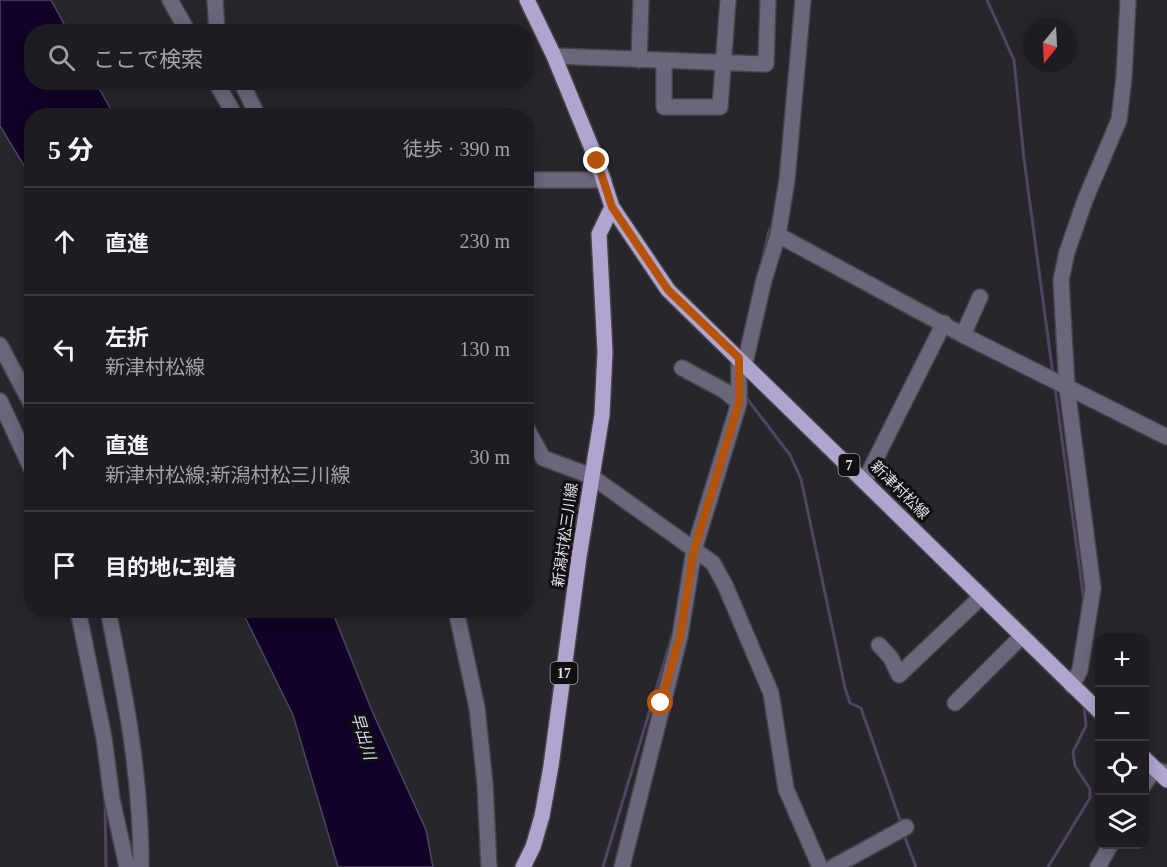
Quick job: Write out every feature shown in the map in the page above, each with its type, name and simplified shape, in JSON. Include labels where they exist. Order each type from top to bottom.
[{"type":"main road","name":"7","points":[[527,0],[555,56],[604,180],[612,207]]},
{"type":"main road","name":"新津村松線","points":[[612,207],[668,290],[865,480],[1095,707]]},
{"type":"main road","name":"新潟村松三川線","points":[[523,867],[533,847],[542,816],[551,766],[591,476],[602,415],[605,352],[598,234],[612,207]]},
{"type":"main road","points":[[1155,767],[1167,780]]},
{"type":"street","points":[[170,0],[184,24]]},
{"type":"street","points":[[215,0],[216,24]]},
{"type":"street","points":[[639,60],[641,0]]},
{"type":"street","points":[[664,61],[664,107],[720,107],[728,0]]},
{"type":"street","points":[[555,56],[766,64],[768,0]]},
{"type":"street","points":[[622,867],[680,636],[694,550],[739,403],[742,361],[778,235],[787,180],[803,0]]},
{"type":"street","points":[[1072,686],[1080,670],[1094,588],[1067,388],[1061,280],[1067,252],[1085,200],[1119,120],[1128,0]]},
{"type":"street","points":[[220,90],[231,108]]},
{"type":"street","points":[[245,90],[254,108]]},
{"type":"street","points":[[534,180],[604,180]]},
{"type":"street","points":[[778,235],[963,335],[1167,437]]},
{"type":"street","points":[[963,335],[980,297]]},
{"type":"street","points":[[865,480],[944,323]]},
{"type":"street","points":[[0,345],[24,390]]},
{"type":"street","points":[[682,368],[725,391],[739,403]]},
{"type":"street","points":[[0,401],[24,453]]},
{"type":"street","points":[[534,442],[543,458],[591,476],[713,563],[725,585],[771,693],[786,789],[819,867]]},
{"type":"street","points":[[879,645],[891,658],[899,675],[982,596]]},
{"type":"street","points":[[80,618],[104,738],[112,799],[127,867]]},
{"type":"street","points":[[110,618],[129,711],[138,775],[141,867]]},
{"type":"street","points":[[458,618],[477,708],[485,784],[489,867]]},
{"type":"street","points":[[955,703],[1022,636]]},
{"type":"street","points":[[833,867],[906,827]]},
{"type":"street","points":[[1098,867],[1108,849]]},
{"type":"water","points":[[0,0],[51,0],[64,24],[24,24],[24,90],[100,90],[110,108],[24,108],[24,165],[0,126]]},
{"type":"water","name":"早出川","points":[[245,618],[335,618],[372,711],[426,830],[433,867],[338,867],[293,715]]},
{"type":"waterway","points":[[987,0],[1014,60],[1024,159],[1053,375]]},
{"type":"waterway","points":[[793,29],[794,15]]},
{"type":"waterway","points":[[761,265],[769,231],[774,223]]},
{"type":"waterway","points":[[1055,388],[1084,601]]},
{"type":"waterway","points":[[745,396],[790,455],[801,479],[845,688],[850,703],[861,708],[901,823]]},
{"type":"waterway","points":[[71,618],[73,623]]},
{"type":"waterway","points":[[603,867],[672,636]]},
{"type":"waterway","points":[[1048,867],[1090,798],[1090,789],[1075,766],[1073,752],[1086,726],[1084,705]]},
{"type":"waterway","points":[[105,800],[106,867]]},
{"type":"waterway","points":[[904,835],[916,867]]},
{"type":"route","points":[[597,161],[612,207],[668,290],[739,358],[739,403],[694,550],[680,636],[661,703]]}]
